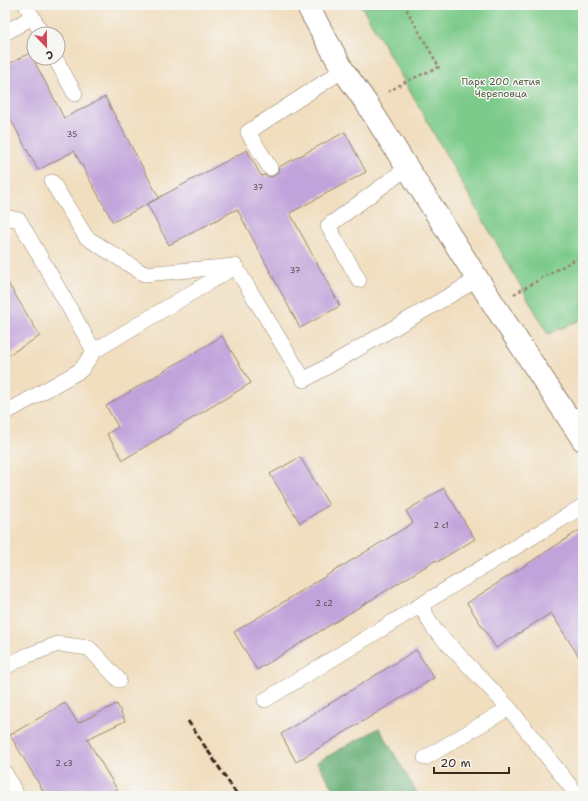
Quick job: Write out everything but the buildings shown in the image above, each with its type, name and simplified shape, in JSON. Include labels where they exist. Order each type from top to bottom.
[{"type":"street","points":[[307,5],[343,70],[367,104],[494,305],[576,416],[583,440]]},
{"type":"lane","points":[[5,33],[29,11],[37,26]]},
{"type":"lane","points":[[59,66],[75,94]]},
{"type":"lane","points":[[270,168],[248,132],[343,70]]},
{"type":"lane","points":[[359,280],[328,226],[407,168]]},
{"type":"lane","points":[[52,182],[86,237],[144,274],[235,266]]},
{"type":"lane","points":[[5,217],[19,220],[94,351]]},
{"type":"lane","points":[[235,266],[304,380],[478,279]]},
{"type":"lane","points":[[5,413],[81,370],[94,351],[235,266]]},
{"type":"lane","points":[[265,700],[583,506]]},
{"type":"lane","points":[[421,606],[434,630],[509,708],[578,796]]},
{"type":"lane","points":[[5,667],[26,656],[58,644],[89,648],[118,680]]},
{"type":"lane","points":[[425,758],[509,708]]},
{"type":"lane","points":[[5,773],[17,796]]},
{"type":"path","points":[[367,104],[405,82],[439,67],[404,5]]},
{"type":"path","points":[[494,305],[583,255]]},
{"type":"green space","name":"Парк 200 летия Череповца","points":[[361,5],[583,5],[583,319],[548,334]]},
{"type":"green space","points":[[379,728],[419,796],[338,796],[317,762]]},
{"type":"railway","points":[[188,721],[238,796]]}]
